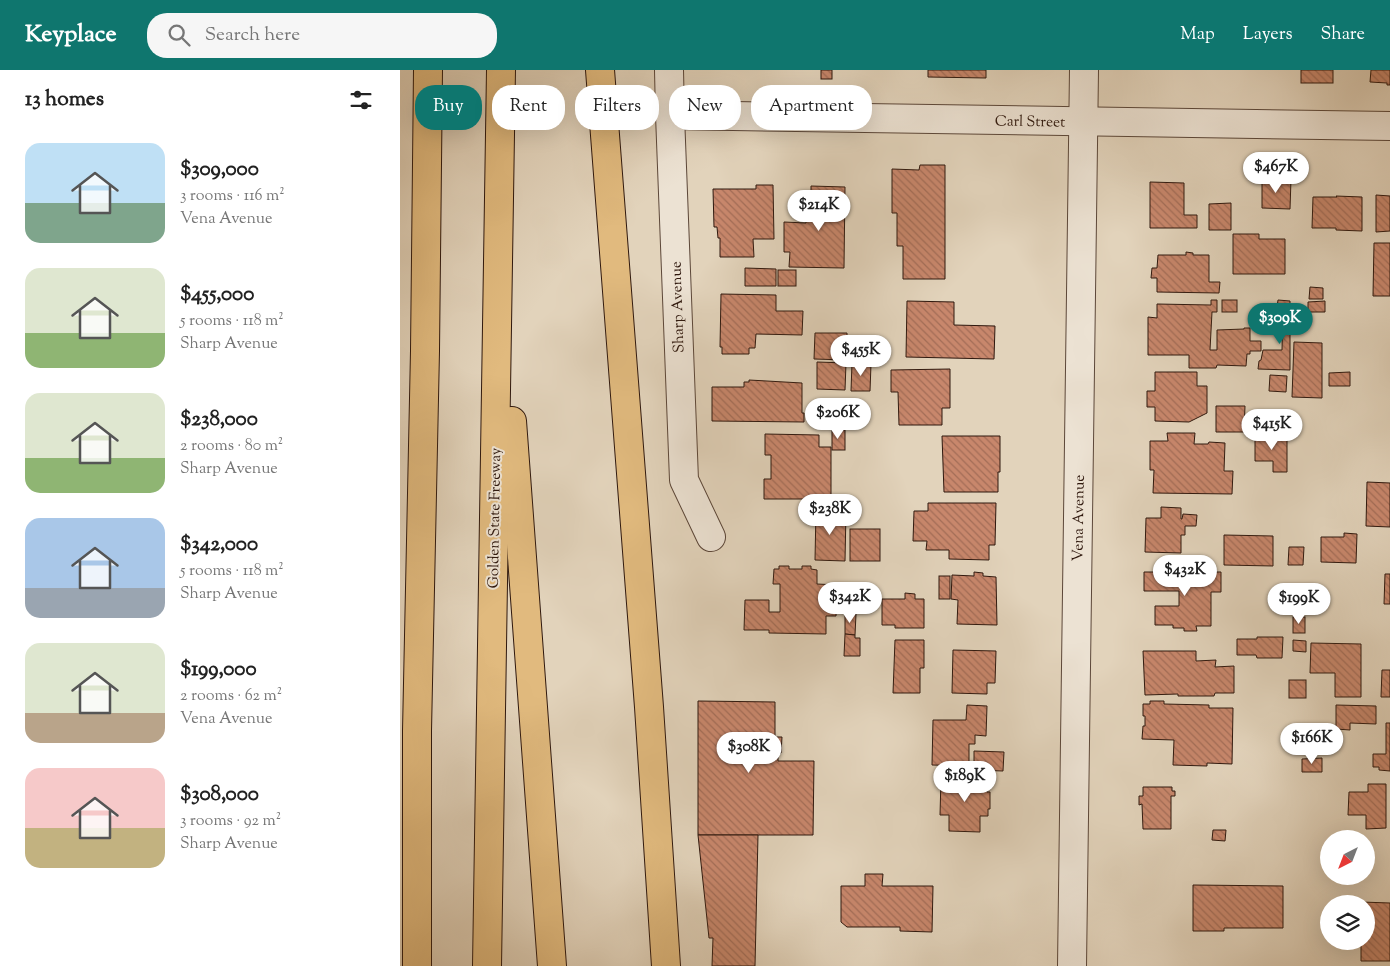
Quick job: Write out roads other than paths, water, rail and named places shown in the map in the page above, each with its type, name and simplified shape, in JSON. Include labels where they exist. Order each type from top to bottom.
[{"type":"highway","points":[[418,966],[417,731],[425,351],[428,70]]},
{"type":"highway","name":"Golden State Freeway","points":[[487,966],[501,70]]},
{"type":"highway","points":[[600,70],[666,966]]},
{"type":"highway","points":[[499,243],[552,966]]},
{"type":"street","name":"Sharp Avenue","points":[[669,70],[669,85]]},
{"type":"street","name":"Vena Avenue","points":[[1072,966],[1084,70]]},
{"type":"street","name":"Carl Street","points":[[741,116],[1390,126]]},
{"type":"street","name":"Sharp Avenue","points":[[671,130],[684,480],[711,537]]}]
